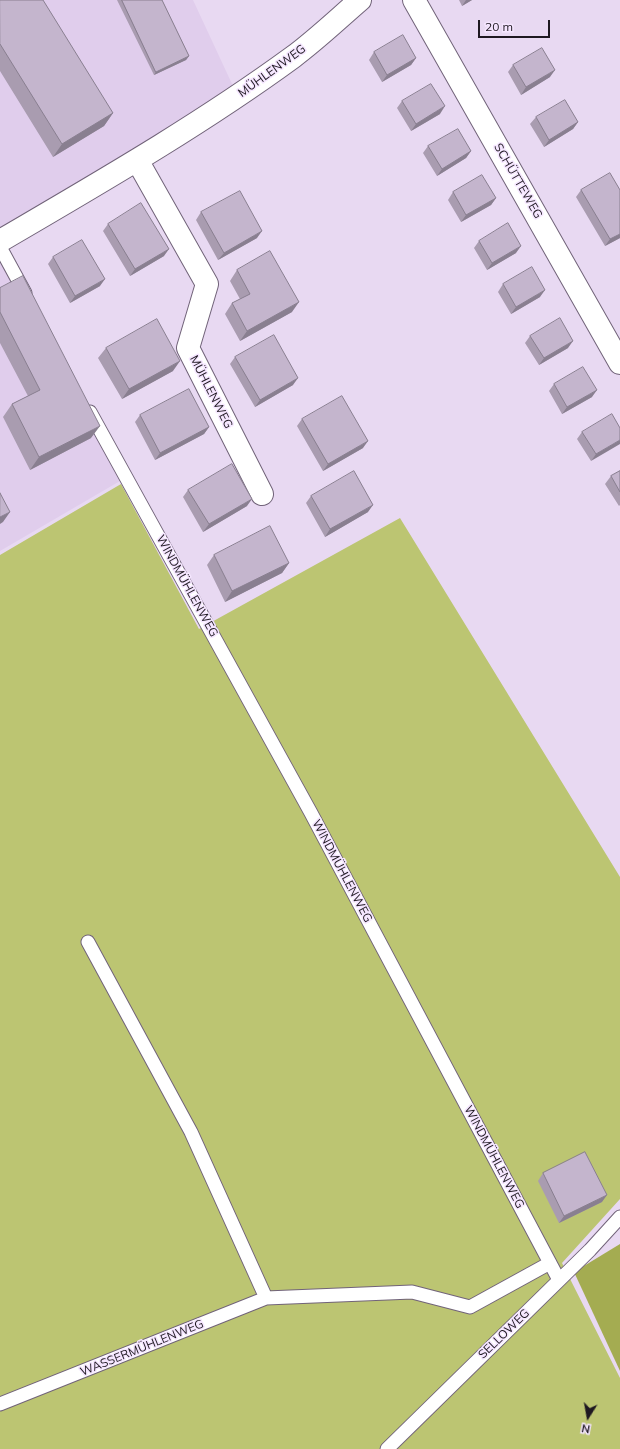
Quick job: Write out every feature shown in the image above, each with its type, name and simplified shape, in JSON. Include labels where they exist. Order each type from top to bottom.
[{"type":"street","name":"MÜHLENWEG","points":[[0,241],[137,160],[231,100],[294,56],[360,0]]},
{"type":"street","name":"SCHÜTTEWEG","points":[[414,0],[620,362]]},
{"type":"street","name":"MÜHLENWEG","points":[[137,160],[207,284],[188,348],[262,494]]},
{"type":"lane","points":[[0,247],[30,302]]},
{"type":"lane","name":"WINDMÜHLENWEG","points":[[83,399],[311,813],[559,1280]]},
{"type":"lane","points":[[88,942],[192,1132],[266,1298]]},
{"type":"lane","name":"SELLOWEG","points":[[386,1449],[559,1280],[620,1217]]},
{"type":"lane","name":"WASSERMÜHLENWEG","points":[[0,1404],[266,1298],[412,1292],[470,1308],[550,1263]]},
{"type":"shaded area","points":[[0,0],[193,0],[239,99],[0,229]]},
{"type":"shaded area","points":[[0,258],[120,481],[0,551]]},
{"type":"green space","points":[[121,484],[199,629],[400,518],[620,877],[620,1199],[562,1263],[620,1378],[620,1449],[0,1449],[0,555]]},
{"type":"green space","points":[[620,1244],[620,1371],[574,1272]]},
{"type":"building","points":[[0,0],[43,0],[113,113],[62,144],[0,44]]},
{"type":"building","points":[[122,0],[162,0],[189,56],[156,72]]},
{"type":"building","points":[[403,35],[416,58],[387,75],[374,52]]},
{"type":"building","points":[[542,48],[555,70],[526,87],[513,65]]},
{"type":"building","points":[[431,84],[445,106],[416,124],[402,101]]},
{"type":"building","points":[[565,100],[578,122],[549,140],[536,117]]},
{"type":"building","points":[[458,129],[471,151],[442,169],[428,146]]},
{"type":"building","points":[[610,173],[620,190],[620,234],[610,239],[581,190]]},
{"type":"building","points":[[482,175],[496,198],[466,215],[453,192]]},
{"type":"building","points":[[240,191],[262,231],[224,253],[201,212]]},
{"type":"building","points":[[141,203],[169,249],[135,269],[108,224]]},
{"type":"building","points":[[508,223],[521,246],[492,263],[479,241]]},
{"type":"building","points":[[82,240],[105,279],[75,296],[53,257]]},
{"type":"building","points":[[270,251],[299,302],[247,331],[232,303],[250,294],[237,270]]},
{"type":"building","points":[[532,267],[545,290],[516,307],[503,284]]},
{"type":"building","points":[[23,276],[100,426],[39,457],[12,404],[40,390],[0,312],[0,288]]},
{"type":"building","points":[[560,318],[573,341],[544,358],[530,336]]},
{"type":"building","points":[[157,319],[180,361],[129,389],[106,348]]},
{"type":"building","points":[[274,335],[298,378],[260,400],[235,357]]},
{"type":"building","points":[[583,367],[597,390],[567,407],[554,384]]},
{"type":"building","points":[[189,389],[209,427],[160,453],[140,415]]},
{"type":"building","points":[[342,396],[368,441],[328,464],[302,419]]},
{"type":"building","points":[[612,414],[620,428],[620,440],[596,454],[582,432]]},
{"type":"building","points":[[232,464],[252,499],[209,524],[188,490]]},
{"type":"building","points":[[354,471],[373,505],[330,529],[311,496]]},
{"type":"building","points":[[620,471],[620,492],[611,476]]},
{"type":"building","points":[[0,493],[10,512],[0,517]]},
{"type":"building","points":[[270,526],[289,563],[232,591],[214,555]]},
{"type":"building","points":[[585,1152],[607,1195],[564,1216],[543,1173]]}]
